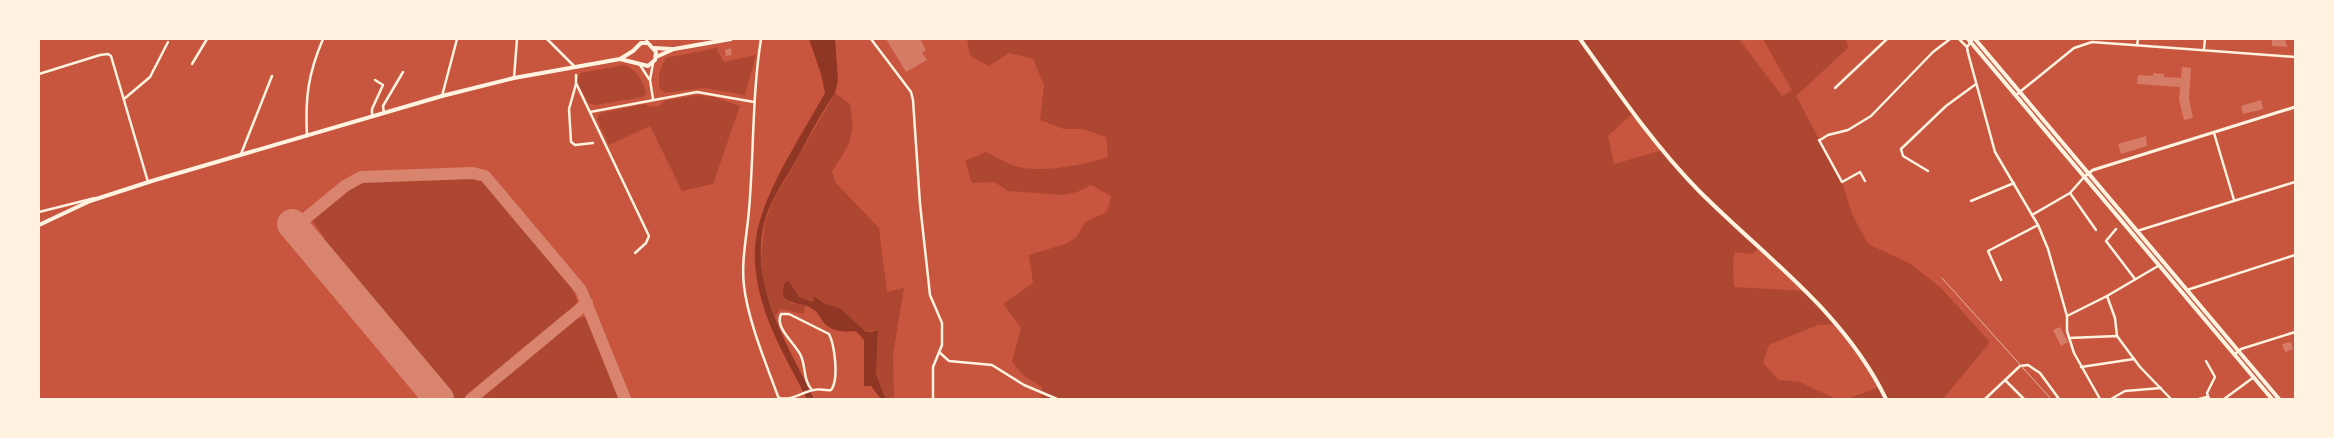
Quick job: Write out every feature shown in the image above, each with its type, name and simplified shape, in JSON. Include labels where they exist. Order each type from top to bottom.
[{"type":"main road","points":[[654,48],[674,49],[731,39]]},
{"type":"main road","points":[[1580,39],[1641,124],[1686,176],[1814,298],[1840,327],[1867,365],[1886,399]]},
{"type":"main road","points":[[1972,39],[2160,265],[2279,399]]},
{"type":"main road","points":[[39,225],[104,196],[442,96],[514,78],[620,59],[648,66],[653,63],[656,57],[654,48],[647,41],[638,45],[633,51],[620,59]]},
{"type":"main road","points":[[656,57],[674,49]]},
{"type":"main road","points":[[633,51],[635,62]]},
{"type":"main road","points":[[2087,175],[2138,230],[2185,292]]},
{"type":"main road","points":[[2237,353],[2272,399]]},
{"type":"street","points":[[192,64],[206,39]]},
{"type":"street","points":[[306,136],[308,79],[323,39]]},
{"type":"street","points":[[442,96],[457,39]]},
{"type":"street","points":[[514,78],[513,73],[519,44],[517,39]]},
{"type":"street","points":[[547,39],[575,67]]},
{"type":"street","points":[[638,45],[639,39]]},
{"type":"street","points":[[761,39],[755,78],[744,286],[766,365],[779,398],[786,399],[800,396],[812,390],[833,389],[835,361],[830,337],[823,330],[789,314],[781,314],[780,321],[789,341],[801,355],[804,373],[812,390]]},
{"type":"street","points":[[871,39],[911,92],[913,100],[920,204],[930,295],[942,324],[942,345],[932,367],[933,399]]},
{"type":"street","points":[[1835,88],[1888,39]]},
{"type":"street","points":[[1865,181],[1860,172],[1842,182],[1820,140],[1828,135],[1848,130],[1871,116],[1933,52],[1950,39]]},
{"type":"street","points":[[1959,39],[1967,47],[1995,152],[2032,214],[2048,249],[2067,316],[2069,338],[2081,366],[2100,399]]},
{"type":"street","points":[[1967,47],[1972,39]]},
{"type":"street","points":[[2137,45],[2138,39]]},
{"type":"street","points":[[2204,49],[2205,39]]},
{"type":"street","points":[[124,100],[150,77],[168,42]]},
{"type":"street","points":[[2018,93],[2074,48],[2082,44],[2099,42],[2295,57]]},
{"type":"street","points":[[39,74],[108,54],[111,56],[148,182]]},
{"type":"street","points":[[653,63],[650,80],[653,99]]},
{"type":"street","points":[[640,65],[650,80]]},
{"type":"street","points":[[384,113],[383,106],[403,72]]},
{"type":"street","points":[[576,75],[576,83],[569,109],[571,142],[575,145],[593,143]]},
{"type":"street","points":[[241,155],[272,76]]},
{"type":"street","points":[[372,117],[372,109],[383,84],[375,80]]},
{"type":"street","points":[[576,83],[649,236],[646,243],[635,253]]},
{"type":"street","points":[[1928,171],[1903,156],[1901,148],[1946,106],[1976,84]]},
{"type":"street","points":[[590,112],[697,92],[754,102]]},
{"type":"street","points":[[2032,214],[2070,193],[2087,175],[2295,107]]},
{"type":"street","points":[[2214,133],[2234,200]]},
{"type":"street","points":[[2133,233],[2295,182]]},
{"type":"street","points":[[1971,201],[2014,183]]},
{"type":"street","points":[[2070,193],[2096,230]]},
{"type":"street","points":[[39,212],[104,196]]},
{"type":"street","points":[[2001,280],[1988,251],[2038,226]]},
{"type":"street","points":[[2116,229],[2106,241],[2135,279]]},
{"type":"street","points":[[2185,292],[2295,255]]},
{"type":"street","points":[[2067,316],[2107,296],[2160,265]]},
{"type":"street","points":[[2107,296],[2115,318],[2117,336],[2134,359],[2171,399]]},
{"type":"street","points":[[2237,353],[2295,332]]},
{"type":"street","points":[[2069,338],[2117,336]]},
{"type":"street","points":[[939,352],[949,360],[992,365],[1024,385],[1057,399]]},
{"type":"street","points":[[2081,366],[2134,359]]},
{"type":"street","points":[[2199,399],[2208,398],[2215,377],[2206,361]]},
{"type":"street","points":[[1985,399],[2020,366],[2032,366],[2040,373],[2058,399]]},
{"type":"street","points":[[2224,399],[2254,377]]},
{"type":"street","points":[[2005,380],[2024,399]]},
{"type":"street","points":[[2111,399],[2125,391],[2161,388]]},
{"type":"shaded area","points":[[809,39],[835,39],[838,80],[835,93],[774,199],[764,223],[761,246],[766,292],[783,336],[814,399],[807,399],[781,350],[770,324],[759,291],[755,253],[756,238],[766,202],[784,164],[825,93],[821,74]]},
{"type":"shaded area","points":[[967,39],[1739,39],[1782,96],[1792,90],[1763,39],[1845,39],[1849,47],[1796,96],[1842,182],[1852,214],[1868,244],[1911,264],[1941,288],[1990,342],[1943,399],[1847,399],[1879,387],[1838,324],[1818,325],[1769,345],[1763,363],[1779,380],[1800,382],[1836,399],[1041,399],[1042,387],[1024,376],[1012,362],[1021,328],[1003,304],[1033,283],[1029,255],[1065,244],[1076,238],[1085,222],[1107,212],[1111,196],[1091,185],[1077,192],[1063,195],[1008,191],[994,182],[972,183],[965,161],[986,152],[1011,165],[1025,168],[1049,169],[1086,163],[1108,157],[1106,137],[1083,129],[1064,129],[1040,120],[1044,85],[1033,59],[1009,53],[989,66],[970,56]],"holes":[[[1633,113],[1663,150],[1614,164],[1608,136]],[[1760,247],[1806,291],[1734,287],[1733,260],[1735,252],[1752,254]]]},
{"type":"shaded area","points":[[716,48],[724,62],[756,55],[745,95],[704,88],[665,93],[660,89],[660,73],[666,58]]},
{"type":"shaded area","points":[[625,65],[633,70],[641,79],[646,92],[643,97],[596,105],[588,103],[577,82],[580,73]]},
{"type":"shaded area","points":[[835,93],[850,104],[852,115],[850,140],[832,171],[836,183],[879,228],[887,292],[904,288],[893,354],[894,399],[886,399],[876,373],[878,337],[873,330],[866,332],[840,308],[825,304],[815,296],[813,302],[799,297],[789,281],[790,303],[805,305],[804,314],[780,309],[775,317],[764,285],[761,257],[765,222],[773,201]]},
{"type":"shaded area","points":[[698,95],[714,97],[740,106],[713,184],[682,191],[650,126],[609,145],[597,119],[600,113],[645,104],[651,107],[660,106],[664,101]]},
{"type":"shaded area","points":[[476,178],[486,184],[551,259],[573,290],[577,301],[575,307],[463,399],[452,399],[325,246],[324,237],[312,220],[314,216],[350,188],[368,181]]},
{"type":"shaded area","points":[[789,281],[799,297],[813,302],[814,296],[825,304],[840,308],[866,332],[878,331],[876,374],[886,399],[881,399],[871,386],[864,386],[864,340],[856,331],[841,331],[829,327],[814,310],[794,303],[783,296],[784,283]]},
{"type":"shaded area","points":[[583,317],[587,319],[592,327],[620,399],[479,399],[576,319]]},
{"type":"building","points":[[886,39],[920,39],[926,50],[922,53],[927,60],[906,72]]},
{"type":"building","points":[[2272,39],[2285,39],[2287,47],[2272,46]]},
{"type":"building","points":[[731,48],[732,55],[726,56],[725,50]]},
{"type":"building","points":[[2182,67],[2191,68],[2189,99],[2193,118],[2184,120],[2179,100],[2180,87],[2137,84],[2138,75],[2153,76],[2153,73],[2164,74],[2164,77],[2181,78]]},
{"type":"building","points":[[2261,100],[2263,109],[2243,114],[2241,106]]},
{"type":"building","points":[[2146,136],[2147,146],[2121,154],[2118,144]]},
{"type":"building","points":[[2060,327],[2068,342],[2061,346],[2053,330]]},
{"type":"building","points":[[2291,342],[2293,349],[2285,352],[2282,344]]},
{"type":"taxiway","points":[[295,227],[345,186],[361,177],[473,173],[485,176],[581,290],[625,399]]},
{"type":"taxiway","points":[[471,399],[587,303]]},
{"type":"runway","points":[[292,224],[439,399]]},
{"type":"railway","points":[[1942,278],[2051,399]]}]
